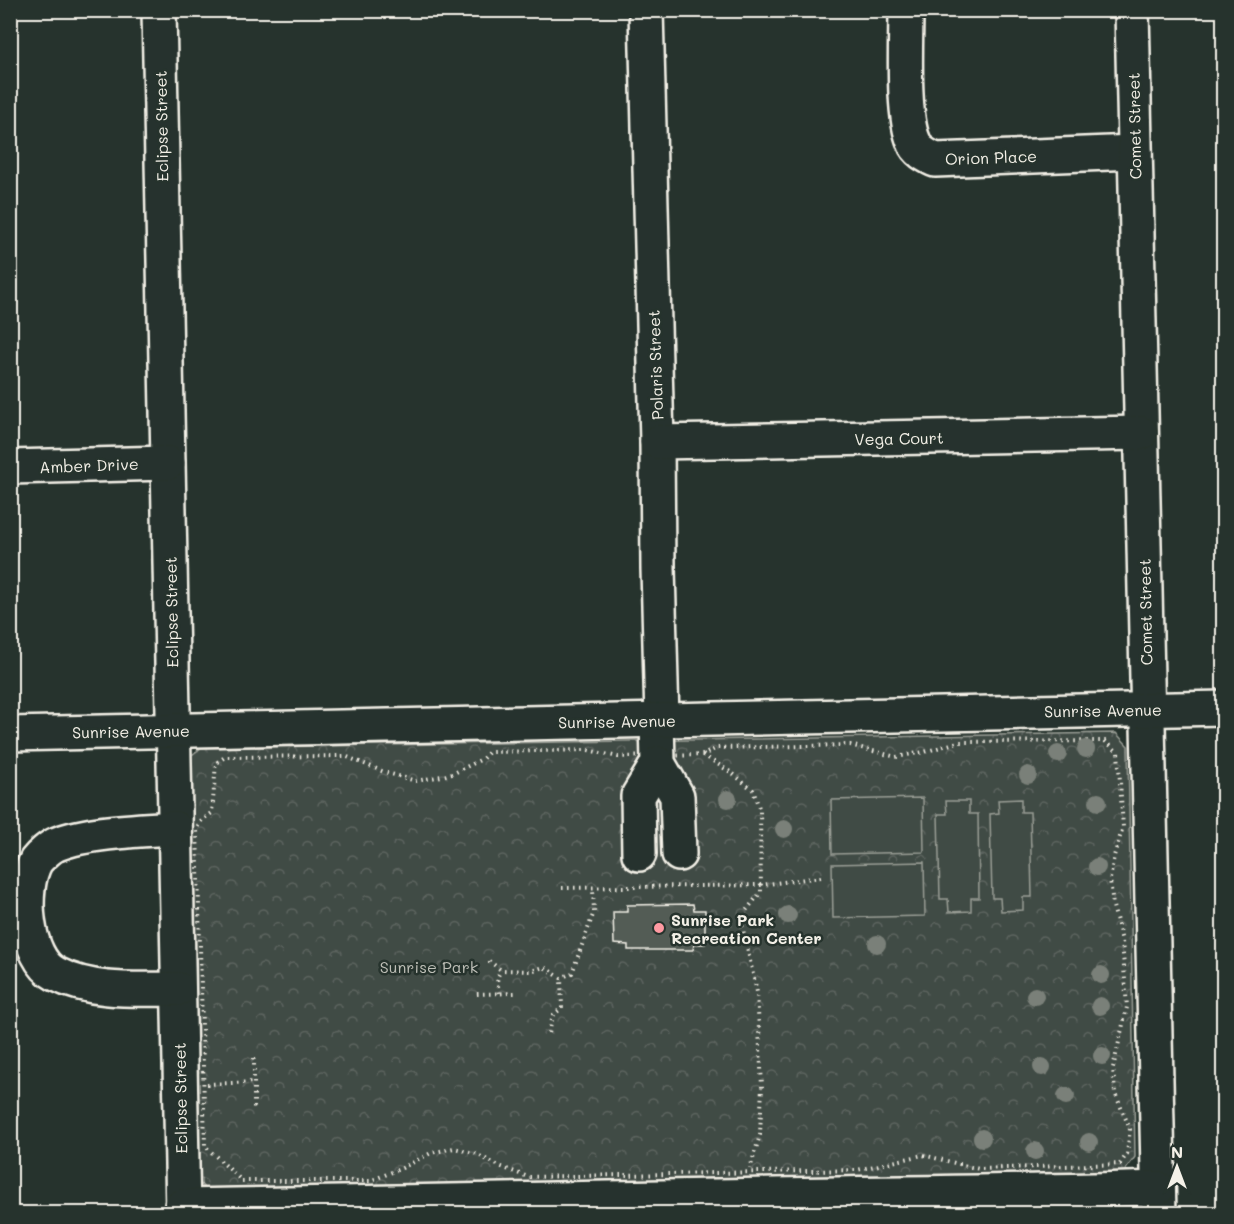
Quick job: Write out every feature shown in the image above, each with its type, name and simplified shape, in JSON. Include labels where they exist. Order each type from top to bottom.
[{"type":"street","name":"Eclipse Street","points":[[159,10],[182,1210]]},
{"type":"street","name":"Polaris Street","points":[[646,10],[657,442],[658,759]]},
{"type":"street","name":"Orion Place","points":[[906,10],[909,124],[914,144],[926,156],[935,160],[1135,152]]},
{"type":"street","name":"Comet Street","points":[[1132,10],[1158,1201]]},
{"type":"street","name":"Vega Court","points":[[657,442],[1141,433]]},
{"type":"street","name":"Amber Drive","points":[[10,467],[168,463]]},
{"type":"street","name":"Sunrise Avenue","points":[[10,734],[1224,708]]},
{"type":"street","points":[[658,759],[677,795],[679,854]]},
{"type":"street","points":[[639,854],[638,796],[658,759]]},
{"type":"street","points":[[175,828],[134,830],[56,844],[37,860],[28,886],[28,922],[36,953],[54,973],[90,986],[178,989]]},
{"type":"street","points":[[182,1210],[387,1204],[670,1206],[777,1195],[1068,1192],[1158,1201]]},
{"type":"path","points":[[980,741],[1105,741],[1118,752],[1123,827],[1110,879],[1113,906],[1122,941],[1127,1007],[1113,1068],[1116,1093],[1130,1130],[1127,1154],[1124,1159],[1119,1164],[979,1169],[923,1155],[857,1170],[528,1177],[454,1148],[431,1153],[370,1181],[242,1181],[205,1146],[197,828],[202,819],[212,813],[216,763],[225,757],[345,756],[384,772],[416,781],[452,774],[482,759],[489,752],[588,750],[618,757],[658,759],[703,755],[717,748],[850,745],[896,757],[958,742],[980,741]]},
{"type":"path","points":[[703,755],[732,773],[753,790],[760,811],[761,892],[745,912],[742,925],[757,992],[762,1086],[760,1135],[757,1152],[749,1172]]},
{"type":"path","points":[[562,888],[761,885],[821,877]]},
{"type":"path","points":[[561,978],[572,973],[591,922],[594,912],[593,888]]},
{"type":"path","points":[[489,961],[501,970],[531,971],[544,967],[561,978]]},
{"type":"path","points":[[498,993],[498,978],[501,970]]},
{"type":"path","points":[[549,1034],[553,1015],[562,1008],[561,978]]},
{"type":"path","points":[[477,994],[516,993]]},
{"type":"path","points":[[254,1058],[254,1109]]},
{"type":"path","points":[[203,1084],[254,1082]]},
{"type":"green space","name":"Sunrise Park","points":[[1116,733],[1128,746],[1135,1157],[1124,1172],[210,1194],[196,1179],[188,758],[201,748]]},
{"type":"green space","points":[[923,798],[924,852],[832,854],[831,800]]},
{"type":"green space","points":[[1021,799],[1021,812],[1030,812],[1032,897],[1023,897],[1023,910],[1001,911],[1000,898],[992,898],[990,814],[999,813],[998,800]]},
{"type":"green space","points":[[946,801],[969,801],[969,814],[978,814],[979,898],[971,898],[971,911],[949,912],[948,899],[940,899],[938,814],[947,814]]},
{"type":"green space","points":[[924,862],[925,916],[833,918],[832,864]]},
{"type":"building","name":"Sunrise Park Recreation Center","points":[[693,904],[694,910],[705,910],[705,944],[694,944],[693,950],[628,950],[628,945],[614,944],[613,912],[627,912],[627,905]]},
{"type":"place","name":"Sunrise Park Recreation Center","points":[[659,928]]}]
